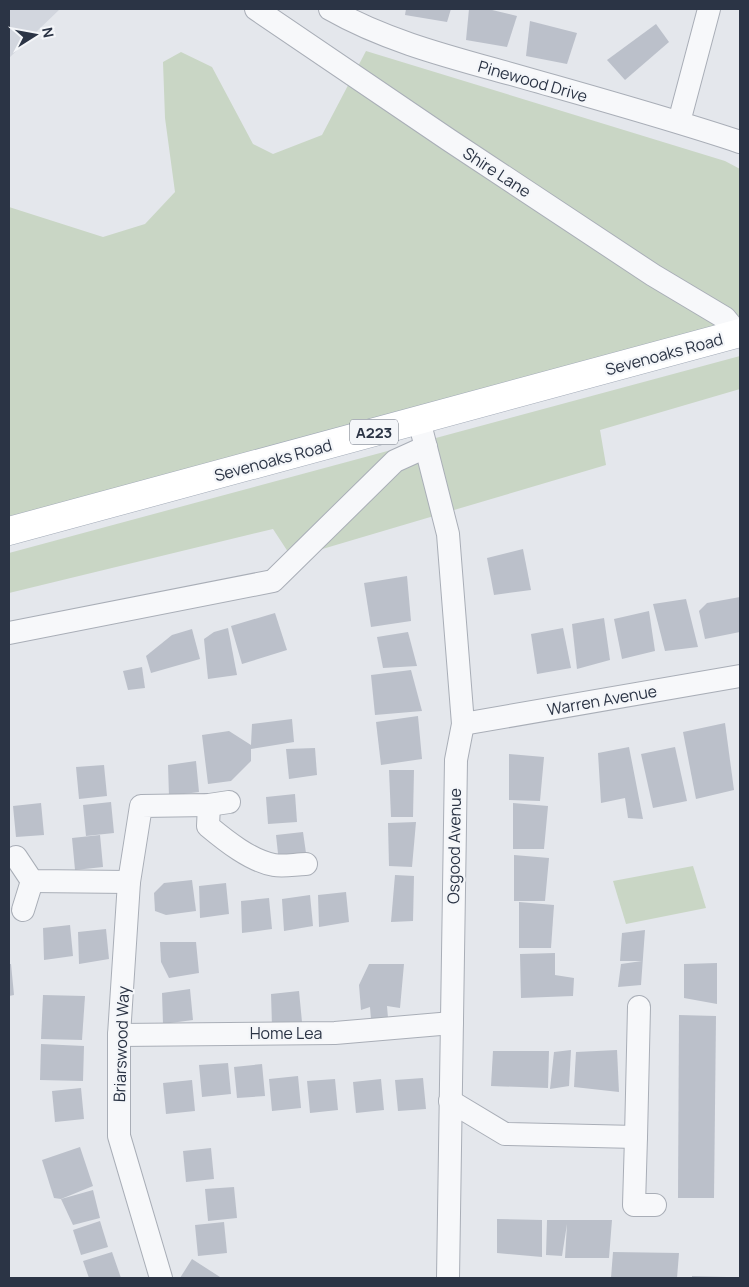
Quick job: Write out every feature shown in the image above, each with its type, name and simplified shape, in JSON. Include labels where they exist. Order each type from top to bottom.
[{"type":"main road","name":"Sevenoaks Road","points":[[9,531],[739,334]]},
{"type":"street","name":"Shire Lane","points":[[256,9],[653,275],[725,318],[739,334]]},
{"type":"street","name":"Pinewood Drive","points":[[330,9],[356,24],[439,54],[678,122],[740,142]]},
{"type":"street","points":[[678,122],[709,9]]},
{"type":"street","name":"Osgood Avenue","points":[[419,420],[448,534],[463,724],[456,760],[448,1278]]},
{"type":"street","points":[[9,633],[273,581],[395,461],[426,447]]},
{"type":"street","name":"Warren Avenue","points":[[463,724],[740,676]]},
{"type":"street","name":"Briarswood Way","points":[[160,1278],[120,1136],[119,1035],[129,882],[141,806],[215,811],[228,843],[264,862],[276,866],[306,864]]},
{"type":"street","points":[[16,857],[32,881]]},
{"type":"street","points":[[32,881],[129,882]]},
{"type":"street","points":[[23,910],[32,881]]},
{"type":"street","points":[[639,1008],[634,1205],[655,1205]]},
{"type":"street","name":"Home Lea","points":[[119,1035],[335,1033],[452,1023]]},
{"type":"street","points":[[450,1101],[505,1134],[636,1137]]},
{"type":"shaded area","points":[[9,9],[60,9],[9,58]]},
{"type":"green space","points":[[366,51],[725,161],[740,169],[740,322],[9,520],[9,207],[103,237],[145,224],[175,192],[165,118],[163,62],[181,52],[212,67],[253,144],[273,154],[322,135]]},
{"type":"green space","points":[[740,356],[740,389],[600,430],[606,465],[292,558],[273,529],[9,593],[9,553]]},
{"type":"green space","points":[[693,866],[706,908],[626,924],[613,881]]},
{"type":"building","points":[[406,9],[451,9],[447,22],[405,15]]},
{"type":"building","points":[[469,9],[488,9],[517,16],[507,47],[466,40]]},
{"type":"building","points":[[530,21],[577,33],[567,64],[526,56]]},
{"type":"building","points":[[656,24],[669,42],[625,80],[607,60]]},
{"type":"building","points":[[523,549],[531,590],[494,595],[487,558]]},
{"type":"building","points":[[407,576],[411,621],[371,627],[364,583]]},
{"type":"building","points":[[740,597],[740,632],[705,639],[699,611],[707,603]]},
{"type":"building","points":[[686,599],[698,647],[665,651],[653,604]]},
{"type":"building","points":[[649,611],[655,651],[622,659],[614,619]]},
{"type":"building","points":[[275,613],[287,650],[242,664],[231,626]]},
{"type":"building","points":[[604,618],[610,660],[577,669],[572,624]]},
{"type":"building","points":[[228,628],[237,675],[208,679],[204,639],[214,632]]},
{"type":"building","points":[[563,628],[571,668],[537,674],[531,634]]},
{"type":"building","points":[[192,629],[200,659],[151,673],[146,656],[172,635]]},
{"type":"building","points":[[408,632],[417,666],[383,668],[377,637]]},
{"type":"building","points":[[142,667],[145,688],[128,690],[123,671]]},
{"type":"building","points":[[411,670],[422,711],[375,715],[371,675]]},
{"type":"building","points":[[418,716],[422,759],[381,765],[376,722]]},
{"type":"building","points":[[292,719],[294,742],[251,749],[251,761],[231,781],[208,784],[202,735],[229,731],[251,745],[252,724]]},
{"type":"building","points":[[725,723],[734,790],[696,799],[683,732]]},
{"type":"building","points":[[629,747],[643,819],[628,818],[625,798],[601,803],[598,753]]},
{"type":"building","points":[[675,747],[687,801],[653,808],[641,754]]},
{"type":"building","points":[[315,748],[317,775],[289,779],[286,749]]},
{"type":"building","points":[[509,754],[544,757],[540,801],[509,800]]},
{"type":"building","points":[[196,761],[199,792],[169,796],[168,765]]},
{"type":"building","points":[[104,765],[107,796],[79,799],[76,767]]},
{"type":"building","points":[[389,770],[414,770],[413,817],[391,817]]},
{"type":"building","points":[[295,794],[297,822],[268,824],[266,797]]},
{"type":"building","points":[[111,802],[114,833],[86,836],[83,805]]},
{"type":"building","points":[[41,803],[44,835],[16,837],[13,806]]},
{"type":"building","points":[[513,803],[548,806],[544,849],[513,849]]},
{"type":"building","points":[[416,822],[412,867],[389,866],[388,823]]},
{"type":"building","points":[[303,832],[307,860],[279,863],[276,835]]},
{"type":"building","points":[[100,835],[103,867],[75,870],[72,838]]},
{"type":"building","points":[[514,855],[549,858],[545,901],[514,901]]},
{"type":"building","points":[[395,875],[414,876],[413,921],[391,922]]},
{"type":"building","points":[[192,880],[196,911],[166,915],[155,911],[154,893],[164,883]]},
{"type":"building","points":[[226,883],[229,914],[200,918],[199,886]]},
{"type":"building","points":[[346,892],[349,922],[319,927],[318,895]]},
{"type":"building","points":[[310,895],[313,926],[284,931],[282,899]]},
{"type":"building","points":[[269,898],[272,929],[242,933],[241,901]]},
{"type":"building","points":[[519,902],[554,905],[551,948],[519,948]]},
{"type":"building","points":[[70,925],[73,956],[44,960],[43,928]]},
{"type":"building","points":[[106,929],[109,959],[79,964],[78,932]]},
{"type":"building","points":[[645,930],[641,985],[618,987],[621,964],[642,961],[620,961],[622,933]]},
{"type":"building","points":[[160,942],[196,942],[199,973],[169,978],[161,962]]},
{"type":"building","points":[[555,953],[555,975],[574,978],[573,996],[521,998],[520,954]]},
{"type":"building","points":[[717,963],[717,1004],[684,998],[684,964]]},
{"type":"building","points":[[9,964],[11,964],[14,995],[9,996]]},
{"type":"building","points":[[369,964],[404,964],[400,1008],[387,1006],[388,1018],[371,1019],[370,1007],[361,1010],[359,985]]},
{"type":"building","points":[[190,989],[193,1020],[163,1024],[162,993]]},
{"type":"building","points":[[299,991],[302,1022],[272,1026],[271,994]]},
{"type":"building","points":[[43,995],[85,996],[82,1040],[41,1039]]},
{"type":"building","points":[[679,1015],[716,1016],[714,1198],[678,1198]]},
{"type":"building","points":[[41,1044],[84,1046],[83,1081],[40,1080]]},
{"type":"building","points":[[571,1050],[569,1086],[550,1089],[554,1052]]},
{"type":"building","points":[[617,1050],[619,1092],[574,1087],[576,1052]]},
{"type":"building","points":[[493,1051],[549,1051],[548,1088],[491,1086]]},
{"type":"building","points":[[228,1063],[231,1094],[202,1097],[199,1065]]},
{"type":"building","points":[[262,1064],[265,1096],[237,1098],[234,1067]]},
{"type":"building","points":[[298,1076],[301,1108],[272,1111],[269,1079]]},
{"type":"building","points":[[423,1078],[426,1109],[398,1111],[395,1080]]},
{"type":"building","points":[[335,1079],[338,1110],[310,1113],[307,1081]]},
{"type":"building","points":[[381,1079],[384,1110],[356,1113],[353,1082]]},
{"type":"building","points":[[192,1080],[195,1111],[166,1114],[163,1083]]},
{"type":"building","points":[[81,1088],[84,1119],[55,1122],[52,1091]]},
{"type":"building","points":[[80,1147],[93,1186],[61,1199],[54,1198],[42,1160]]},
{"type":"building","points":[[211,1148],[214,1179],[186,1182],[183,1151]]},
{"type":"building","points":[[234,1187],[237,1218],[208,1221],[205,1189]]},
{"type":"building","points":[[93,1190],[100,1218],[73,1225],[61,1199]]},
{"type":"building","points":[[497,1219],[542,1220],[542,1257],[497,1253]]},
{"type":"building","points":[[547,1220],[612,1220],[609,1258],[565,1258],[567,1224],[562,1256],[546,1255]]},
{"type":"building","points":[[100,1221],[108,1247],[81,1255],[73,1230]]},
{"type":"building","points":[[224,1222],[227,1253],[198,1256],[195,1225]]},
{"type":"building","points":[[112,1252],[121,1278],[89,1278],[83,1261]]},
{"type":"building","points":[[613,1252],[679,1253],[677,1278],[611,1278]]},
{"type":"building","points":[[192,1259],[220,1277],[180,1278]]},
{"type":"building","points":[[692,1276],[727,1277],[727,1278],[692,1278]]}]
